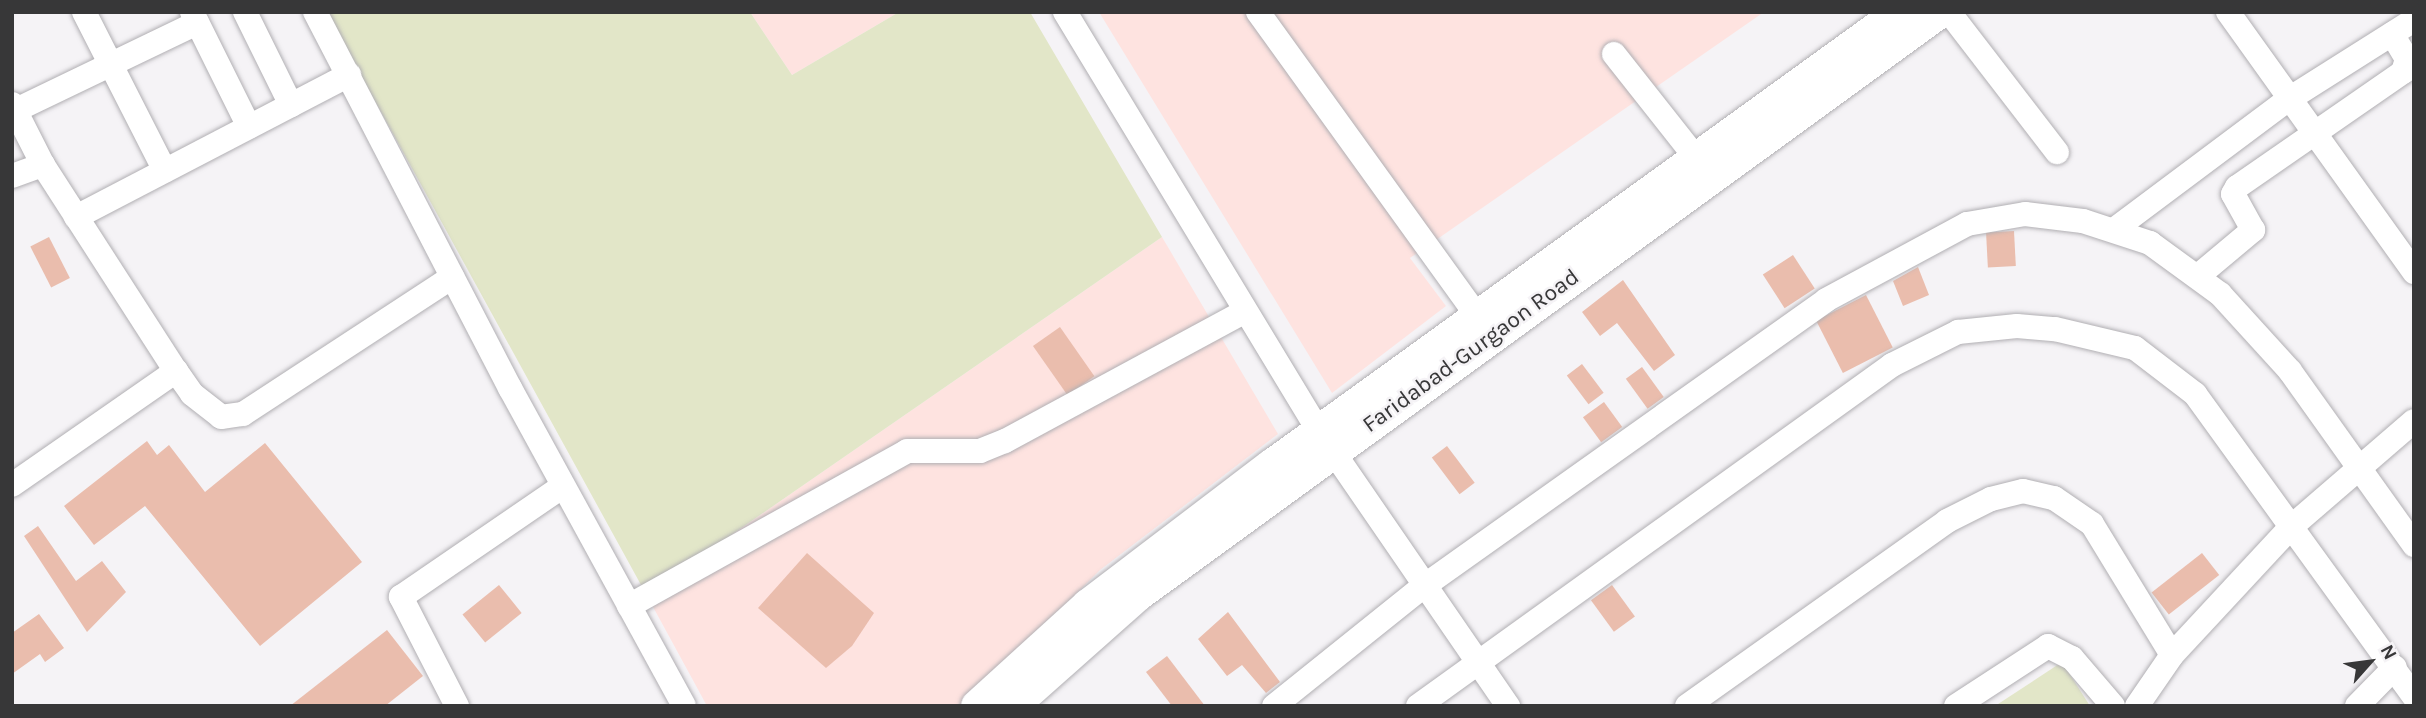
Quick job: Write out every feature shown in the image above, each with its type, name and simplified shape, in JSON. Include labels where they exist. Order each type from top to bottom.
[{"type":"main road","name":"Faridabad-Gurgaon Road","points":[[1013,706],[1138,595],[1688,148],[1899,12]]},
{"type":"main road","name":"Faridabad-Gurgaon Road","points":[[978,706],[1088,606],[1940,12]]},
{"type":"street","points":[[83,12],[165,171]]},
{"type":"street","points":[[245,12],[291,105]]},
{"type":"street","points":[[315,12],[563,486],[684,706]]},
{"type":"street","points":[[1065,12],[1326,441],[1508,706]]},
{"type":"street","points":[[1258,12],[1478,317]]},
{"type":"street","points":[[1949,12],[2057,152]]},
{"type":"street","points":[[2228,12],[2414,272]]},
{"type":"street","points":[[249,127],[194,17],[110,65],[14,107],[43,165],[76,217],[176,371],[210,410],[221,417],[243,414],[452,277]]},
{"type":"street","points":[[2115,229],[2289,99],[2414,20]]},
{"type":"street","points":[[2198,276],[2253,230],[2233,194],[2237,187],[2313,131],[2403,72],[2407,59],[2392,34]]},
{"type":"street","points":[[1614,54],[1688,148]]},
{"type":"street","points":[[76,217],[349,75]]},
{"type":"street","points":[[12,176],[43,165]]},
{"type":"street","points":[[1274,706],[1424,586],[1826,300],[1913,248],[1967,223],[2025,214],[2115,229],[2150,243],[2198,276],[2267,344],[2360,466],[2414,545]]},
{"type":"street","points":[[629,606],[907,451],[980,451],[1005,441],[1245,311]]},
{"type":"street","points":[[1418,706],[1892,365],[1932,342],[1978,327],[2055,329],[2108,339],[2158,362],[2210,410],[2291,527],[2414,695]]},
{"type":"street","points":[[12,485],[176,371]]},
{"type":"street","points":[[2137,706],[2172,655],[2291,527],[2414,421]]},
{"type":"street","points":[[457,706],[401,597],[563,486]]},
{"type":"street","points":[[1687,706],[1947,522],[1991,499],[2022,491],[2054,498],[2092,524],[2172,655]]},
{"type":"street","points":[[1956,706],[2048,646],[2072,658],[2113,706]]},
{"type":"street","points":[[2357,706],[2395,667]]},
{"type":"shaded area","points":[[750,12],[899,12],[792,75]]},
{"type":"shaded area","points":[[1099,12],[1764,12],[1410,258],[1446,306],[1332,393]]},
{"type":"shaded area","points":[[1162,237],[1278,434],[1100,570],[964,706],[707,706],[646,594]]},
{"type":"green space","points":[[326,12],[750,12],[792,75],[899,12],[1030,12],[1162,237],[646,594]]},
{"type":"green space","points":[[2062,662],[2090,706],[1995,706]]},
{"type":"building","points":[[2014,231],[2016,266],[1988,267],[1986,232]]},
{"type":"building","points":[[49,237],[70,278],[51,288],[30,247]]},
{"type":"building","points":[[1793,255],[1815,289],[1785,308],[1763,275]]},
{"type":"building","points":[[1918,267],[1929,295],[1903,306],[1893,281]]},
{"type":"building","points":[[1623,280],[1675,355],[1654,371],[1617,323],[1600,336],[1582,312]]},
{"type":"building","points":[[1866,295],[1893,348],[1843,373],[1816,320]]},
{"type":"building","points":[[1060,327],[1094,376],[1067,395],[1033,346]]},
{"type":"building","points":[[1582,364],[1604,393],[1588,404],[1567,375]]},
{"type":"building","points":[[1642,367],[1664,397],[1648,409],[1626,379]]},
{"type":"building","points":[[1604,402],[1622,427],[1601,442],[1583,417]]},
{"type":"building","points":[[147,441],[157,455],[169,445],[205,492],[265,443],[362,562],[260,646],[145,506],[94,545],[64,506]]},
{"type":"building","points":[[1447,446],[1475,483],[1460,494],[1432,457]]},
{"type":"building","points":[[38,526],[76,581],[102,561],[126,592],[87,632],[24,536]]},
{"type":"building","points":[[807,553],[874,613],[852,646],[826,668],[758,608]]},
{"type":"building","points":[[2202,553],[2219,575],[2169,614],[2152,592]]},
{"type":"building","points":[[499,585],[522,613],[485,643],[462,615]]},
{"type":"building","points":[[1612,585],[1635,617],[1614,632],[1591,600]]},
{"type":"building","points":[[1228,612],[1280,682],[1266,693],[1242,665],[1227,676],[1198,639]]},
{"type":"building","points":[[39,614],[64,648],[45,662],[40,654],[12,674],[12,633]]},
{"type":"building","points":[[387,630],[423,676],[385,706],[290,706]]},
{"type":"building","points":[[1167,656],[1205,706],[1172,706],[1146,672]]}]
